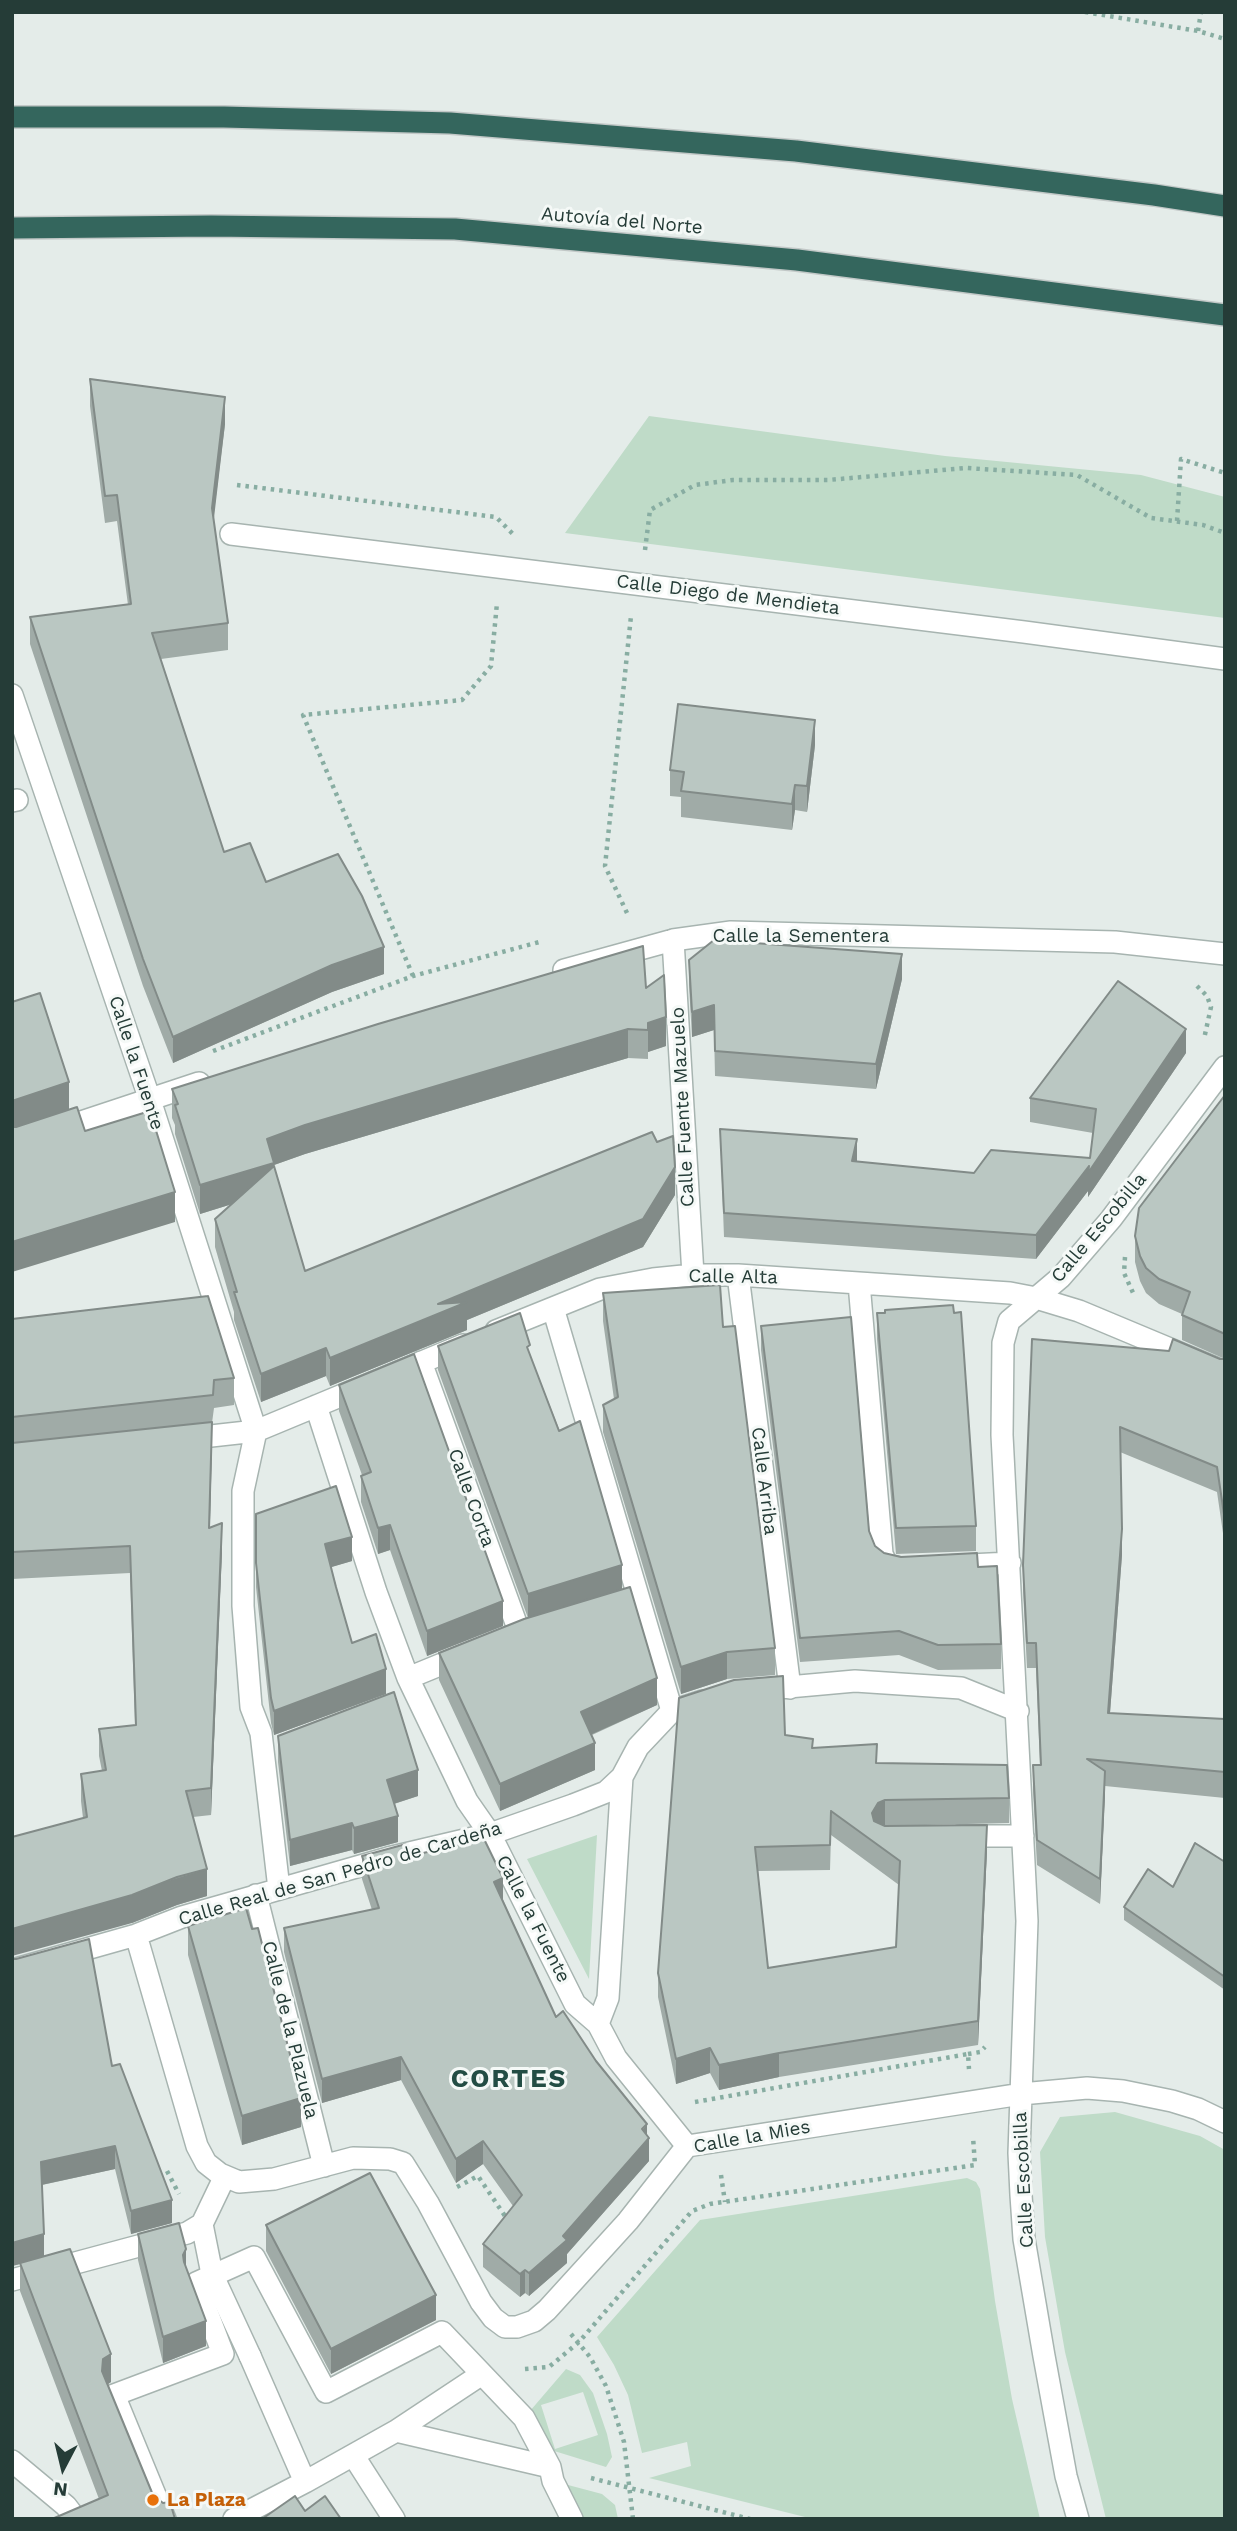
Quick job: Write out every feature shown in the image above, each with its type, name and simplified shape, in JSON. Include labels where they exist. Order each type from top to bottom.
[{"type":"highway","points":[[12,117],[238,117],[450,123],[796,151],[1225,206]]},
{"type":"highway","name":"Autovía del Norte","points":[[12,228],[211,226],[455,229],[797,260],[1225,315]]},
{"type":"street","name":"Calle Diego de Mendieta","points":[[231,534],[1225,659]]},
{"type":"street","name":"Calle la Fuente","points":[[12,695],[150,1100],[256,1431]]},
{"type":"street","name":"Calle la Sementera","points":[[540,977],[618,953],[673,940],[731,932],[1115,942],[1225,954]]},
{"type":"street","name":"Calle Fuente Mazuelo","points":[[673,940],[693,1275]]},
{"type":"street","name":"Calle Escobilla","points":[[1078,2519],[1066,2476],[1024,2239],[1019,2152],[1027,1921],[1002,1435],[1003,1343],[1009,1321],[1061,1277],[1111,1219],[1225,1066]]},
{"type":"street","points":[[12,1145],[213,1078]]},
{"type":"street","name":"Calle Alta","points":[[168,1441],[256,1431],[600,1289],[693,1275],[738,1275],[1010,1293],[1079,1311],[1225,1372]]},
{"type":"street","name":"Calle Arriba","points":[[738,1275],[790,1688]]},
{"type":"street","points":[[859,1283],[882,1554],[887,1565],[901,1568],[1010,1563]]},
{"type":"street","points":[[553,1308],[672,1711]]},
{"type":"street","name":"Calle Corta","points":[[421,1362],[520,1634]]},
{"type":"street","name":"Calle la Fuente","points":[[316,1406],[408,1692],[467,1801],[490,1834],[575,2004],[598,2024],[616,2058],[687,2146]]},
{"type":"street","points":[[256,1431],[243,1491],[243,1606],[251,1707],[271,1751],[279,1889]]},
{"type":"street","points":[[614,1605],[639,1598]]},
{"type":"street","points":[[408,1692],[489,1646],[543,1626]]},
{"type":"street","name":"Calle Real de San Pedro de Cardeña","points":[[12,1970],[136,1935],[182,1917],[388,1857],[490,1834],[607,1791],[622,1777],[638,1747],[672,1711],[725,1694],[855,1681],[961,1688],[1018,1711]]},
{"type":"street","name":"Calle Real de San Pedro de Cardeña","points":[[598,2024],[608,1998],[615,1851],[622,1777]]},
{"type":"street","points":[[936,1837],[1023,1836]]},
{"type":"street","name":"Calle de la Plazuela","points":[[256,1895],[324,2166]]},
{"type":"street","points":[[136,1935],[197,2146],[206,2163],[239,2182],[274,2179],[324,2166]]},
{"type":"street","name":"Calle la Mies","points":[[324,2166],[353,2158],[371,2157],[403,2163],[428,2203],[481,2302],[493,2318],[505,2327],[517,2327],[534,2321],[547,2310],[628,2221],[687,2146],[1021,2094],[1087,2088],[1123,2091],[1185,2105],[1225,2122]]},
{"type":"street","points":[[12,2280],[187,2233],[202,2224],[225,2176]]},
{"type":"street","points":[[202,2224],[212,2274],[305,2482]]},
{"type":"street","points":[[165,2519],[114,2395],[223,2354],[196,2283],[254,2257],[326,2392],[442,2332],[524,2418],[550,2467],[553,2481],[572,2519]]},
{"type":"street","points":[[234,2519],[396,2431],[482,2374]]},
{"type":"street","points":[[396,2431],[550,2467]]},
{"type":"street","points":[[353,2455],[394,2519]]},
{"type":"street","points":[[12,2461],[66,2505],[76,2519]]},
{"type":"path","points":[[1084,12],[1198,31],[1225,39]]},
{"type":"path","points":[[1198,31],[1201,12]]},
{"type":"path","points":[[1177,521],[1181,459],[1225,473]]},
{"type":"path","points":[[647,543],[650,510],[695,485],[733,480],[828,481],[966,468],[1077,475],[1151,518],[1203,525],[1225,533]]},
{"type":"path","points":[[413,976],[303,715],[462,700],[491,666],[498,596]]},
{"type":"path","points":[[627,913],[605,866],[631,612]]},
{"type":"path","points":[[1188,980],[1207,996],[1211,1007],[1210,1020],[1201,1046]]},
{"type":"path","points":[[1125,1251],[1124,1273],[1135,1296]]},
{"type":"path","points":[[165,2163],[180,2196],[202,2224]]},
{"type":"path","points":[[453,2185],[460,2186],[478,2176],[509,2221],[509,2227]]},
{"type":"path","points":[[518,2369],[549,2367],[579,2342],[692,2211]]},
{"type":"path","points":[[547,2310],[579,2342],[606,2386],[624,2442],[633,2519]]},
{"type":"path","points":[[550,2467],[750,2519]]},
{"type":"green space","points":[[649,416],[945,456],[1141,475],[1225,497],[1225,618],[565,533]]},
{"type":"green space","points":[[597,1835],[589,1979],[527,1859]]},
{"type":"green space","points":[[1115,2112],[1200,2136],[1225,2150],[1225,2519],[1106,2519],[1065,2352],[1045,2237],[1040,2152],[1060,2117]]},
{"type":"green space","points":[[967,2178],[976,2182],[980,2189],[1012,2399],[1040,2519],[813,2519],[649,2478],[691,2466],[687,2442],[642,2453],[628,2395],[597,2337],[700,2220]]},
{"type":"green space","points":[[566,2369],[580,2375],[593,2393],[612,2457],[606,2467],[538,2446],[524,2418]],"holes":[[[583,2392],[598,2435],[555,2449],[541,2405]]]},
{"type":"green space","points":[[553,2481],[602,2494],[615,2505],[618,2519],[572,2519]]},
{"type":"building","points":[[90,379],[225,397],[212,508],[228,623],[152,633],[224,852],[250,843],[266,882],[338,854],[362,896],[384,947],[332,965],[173,1037],[143,959],[30,617],[131,604],[117,495],[105,496]]},
{"type":"building","points":[[678,704],[815,720],[807,786],[795,785],[792,804],[681,791],[684,772],[670,770]]},
{"type":"building","points":[[714,940],[902,954],[876,1064],[715,1051],[714,1005],[692,1012],[689,960]]},
{"type":"building","points":[[643,946],[646,988],[664,975],[666,1017],[648,1023],[648,1030],[628,1029],[305,1125],[267,1139],[274,1163],[200,1185],[172,1089],[378,1024]]},
{"type":"building","points":[[1118,981],[1186,1029],[1088,1173],[1089,1166],[1036,1235],[724,1213],[720,1129],[857,1139],[852,1161],[974,1173],[991,1150],[1090,1158],[1096,1109],[1030,1098]]},
{"type":"building","points":[[40,993],[69,1082],[12,1101],[12,1002]]},
{"type":"building","points":[[1225,1095],[1225,1334],[1182,1315],[1190,1292],[1159,1279],[1146,1268],[1135,1236],[1139,1208]]},
{"type":"building","points":[[77,1107],[85,1131],[150,1111],[175,1192],[12,1242],[12,1127]]},
{"type":"building","points":[[652,1132],[657,1142],[673,1136],[675,1167],[643,1219],[438,1304],[467,1302],[330,1358],[326,1348],[261,1374],[234,1292],[237,1292],[215,1219],[274,1166],[305,1271]]},
{"type":"building","points":[[720,1285],[723,1327],[735,1326],[775,1648],[727,1652],[681,1667],[603,1405],[618,1397],[603,1293]]},
{"type":"building","points":[[208,1296],[234,1378],[214,1380],[213,1395],[12,1417],[12,1319]]},
{"type":"building","points":[[953,1305],[954,1313],[961,1312],[976,1526],[896,1528],[877,1313],[885,1313],[885,1310]]},
{"type":"building","points":[[520,1313],[530,1345],[527,1347],[559,1431],[580,1421],[622,1565],[528,1594],[438,1346]]},
{"type":"building","points":[[851,1317],[869,1531],[875,1546],[884,1553],[901,1557],[977,1553],[978,1567],[997,1566],[1001,1644],[938,1645],[899,1631],[800,1638],[761,1326]]},
{"type":"building","points":[[1032,1339],[1169,1351],[1173,1339],[1225,1359],[1225,1521],[1217,1467],[1120,1427],[1122,1529],[1108,1713],[1225,1719],[1225,1772],[1087,1759],[1105,1771],[1100,1879],[1037,1840],[1033,1765],[1041,1765],[1036,1643],[1027,1643],[1023,1565]]},
{"type":"building","points":[[414,1354],[503,1601],[427,1631],[390,1525],[378,1528],[361,1476],[371,1472],[339,1385]]},
{"type":"building","points":[[212,1422],[209,1528],[222,1523],[211,1788],[186,1791],[207,1869],[177,1877],[132,1895],[12,1929],[12,1837],[87,1817],[81,1774],[106,1770],[99,1729],[136,1725],[130,1546],[12,1552],[12,1443]]},
{"type":"building","points":[[336,1486],[352,1537],[325,1544],[336,1587],[352,1643],[376,1634],[386,1669],[274,1711],[256,1563],[256,1514]]},
{"type":"building","points":[[630,1587],[657,1678],[581,1712],[595,1743],[500,1784],[439,1653],[524,1619]]},
{"type":"building","points":[[783,1676],[785,1735],[813,1739],[812,1748],[877,1744],[876,1763],[1007,1765],[1009,1798],[885,1800],[878,1803],[872,1813],[874,1821],[885,1826],[987,1825],[978,2021],[719,2065],[710,2048],[676,2059],[658,1973],[679,1698],[734,1680]],"holes":[[[831,1811],[900,1861],[896,1947],[768,1968],[755,1847],[830,1845]]]},
{"type":"building","points":[[394,1692],[418,1770],[387,1780],[398,1816],[354,1828],[352,1823],[290,1840],[278,1736]]},
{"type":"building","points":[[484,1839],[503,1878],[494,1882],[556,2017],[563,2011],[596,2061],[647,2124],[642,2129],[649,2138],[563,2236],[567,2240],[529,2273],[525,2270],[520,2274],[483,2244],[522,2195],[483,2141],[456,2159],[401,2057],[322,2079],[284,1928],[379,1908],[362,1856],[406,1844],[410,1856]]},
{"type":"building","points":[[1195,1843],[1225,1862],[1225,1977],[1124,1907],[1148,1869],[1173,1887]]},
{"type":"building","points":[[246,1908],[252,1929],[258,1928],[301,2098],[242,2116],[188,1926]]},
{"type":"building","points":[[89,1939],[112,2066],[120,2064],[172,2200],[131,2211],[115,2146],[41,2162],[44,2234],[12,2243],[12,1959]]},
{"type":"building","points":[[370,2173],[436,2295],[331,2349],[266,2225]]},
{"type":"building","points":[[179,2223],[186,2249],[184,2262],[206,2321],[163,2337],[138,2234]]},
{"type":"building","points":[[70,2249],[111,2354],[103,2359],[102,2371],[153,2495],[163,2503],[170,2502],[175,2519],[52,2519],[108,2495],[20,2263]]},
{"type":"building","points":[[295,2496],[305,2511],[325,2496],[341,2519],[262,2519]]},
{"type":"place","name":"La Plaza","points":[[153,2500]]},
{"type":"district","name":"CORTES","points":[[509,2079]]}]
